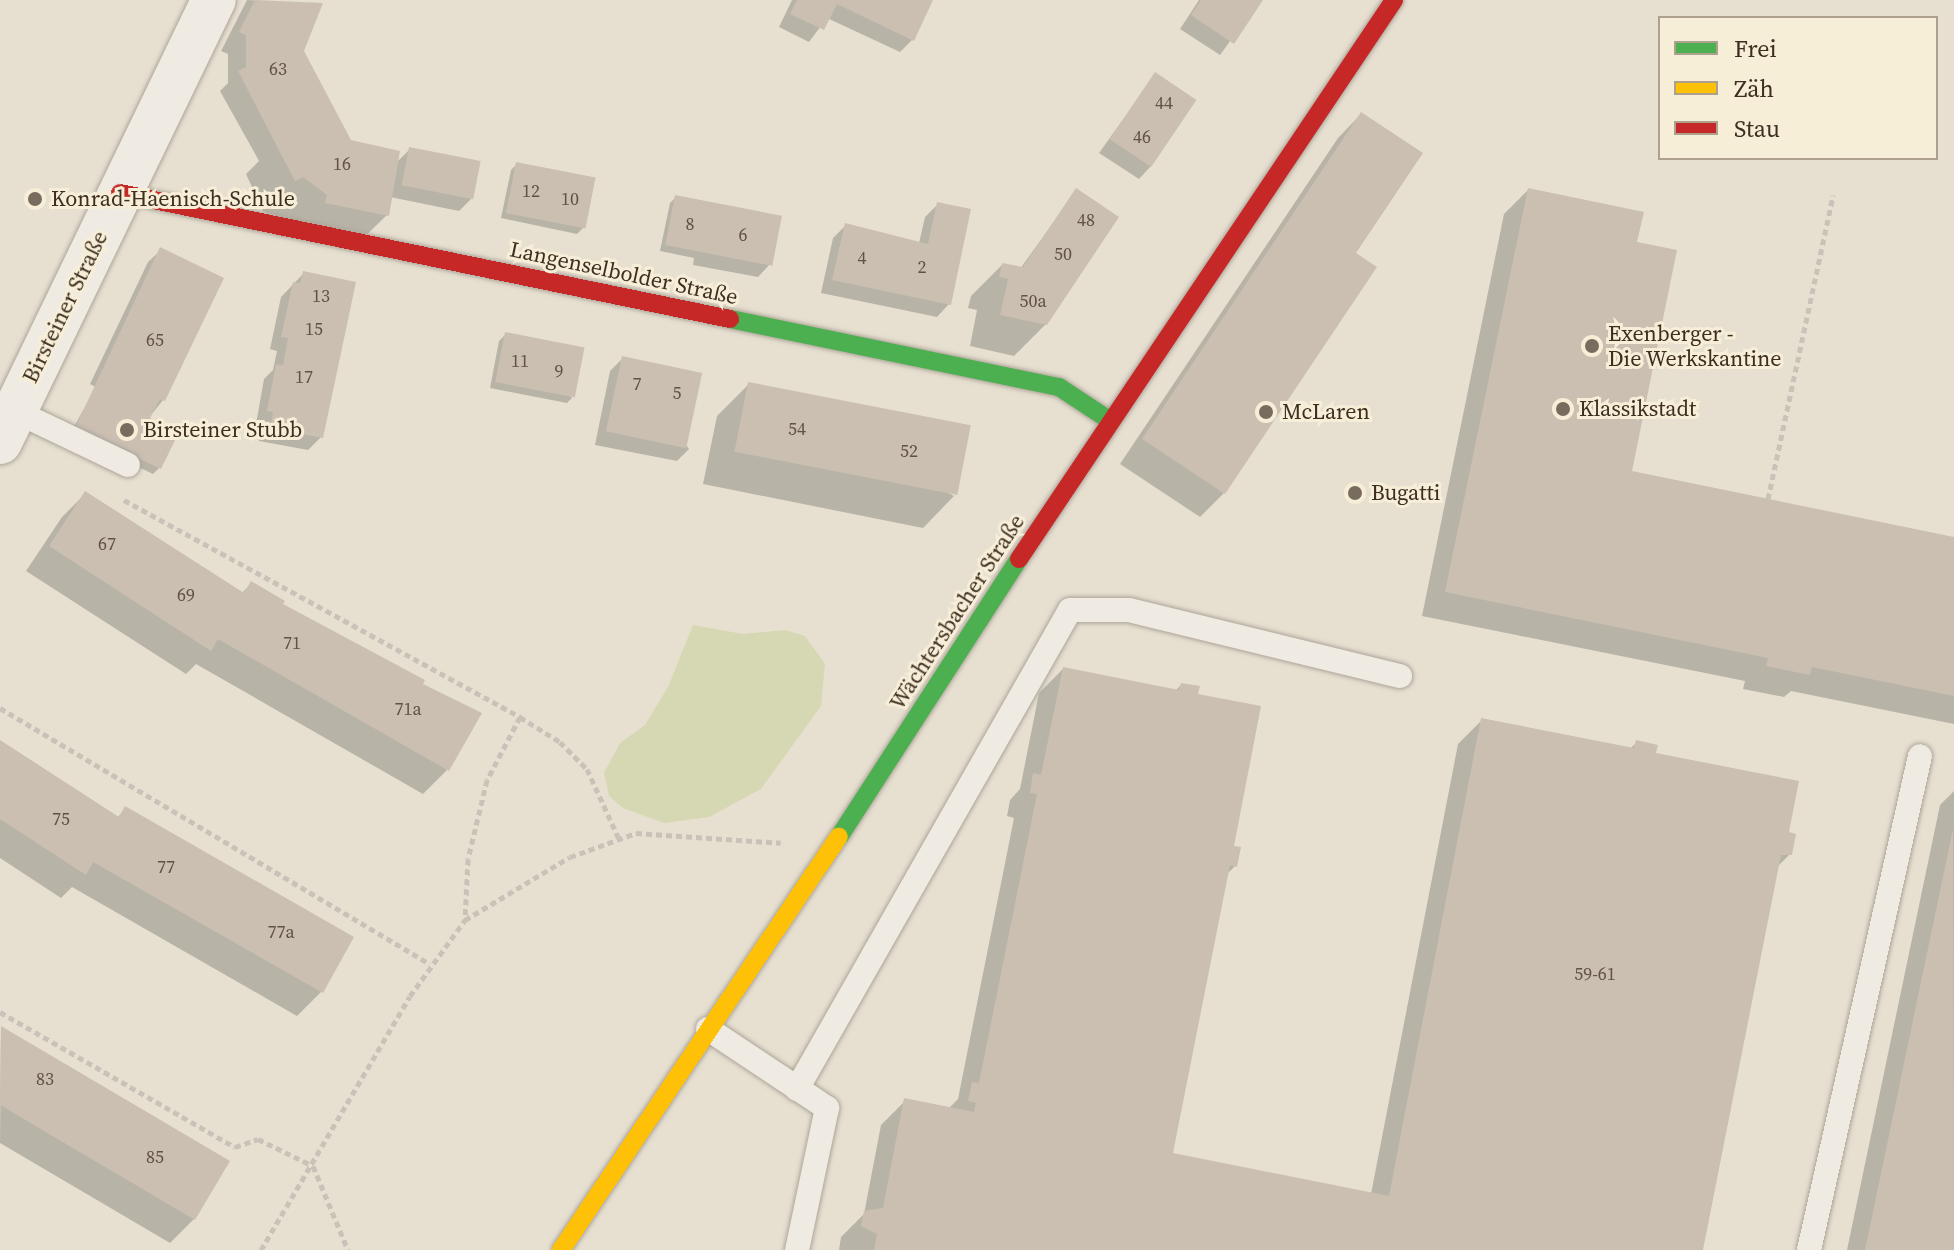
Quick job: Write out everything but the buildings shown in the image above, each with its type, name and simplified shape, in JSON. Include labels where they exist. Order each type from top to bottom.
[{"type":"street","name":"Birsteiner Straße","points":[[8,427],[214,0]]},
{"type":"street","name":"Wächtersbacher Straße","points":[[561,1250],[819,866],[1109,420],[1394,0]]},
{"type":"street","name":"Langenselbolder Straße","points":[[120,193],[1059,387],[1109,420]]},
{"type":"lane","points":[[8,427],[128,465]]},
{"type":"lane","points":[[797,1089],[1070,610],[1129,610],[1400,676]]},
{"type":"lane","points":[[1809,1250],[1920,756]]},
{"type":"lane","points":[[708,1029],[827,1108],[797,1250]]},
{"type":"path","points":[[1768,499],[1833,195]]},
{"type":"path","points":[[120,498],[520,717],[560,742],[587,769],[619,839]]},
{"type":"path","points":[[0,708],[430,964]]},
{"type":"path","points":[[465,920],[468,859],[487,780],[520,717]]},
{"type":"path","points":[[261,1250],[430,964],[465,920],[570,857],[636,833],[790,844],[819,866]]},
{"type":"path","points":[[0,1012],[235,1147],[258,1139],[313,1166],[348,1250]]},
{"type":"green space","points":[[693,625],[743,634],[785,630],[805,636],[825,664],[821,706],[761,789],[709,817],[664,823],[623,808],[609,796],[604,773],[620,743],[645,725],[668,687]]},
{"type":"traffic: fast","points":[[730,319],[1059,387],[1109,420]]},
{"type":"traffic: fast","points":[[839,837],[1019,559]]},
{"type":"traffic: slow","points":[[561,1250],[839,837]]},
{"type":"traffic: jam","points":[[1019,559],[1394,0]]},
{"type":"traffic: jam","points":[[120,193],[730,319]]},
{"type":"place","name":"Konrad-Haenisch-Schule","points":[[35,199]]},
{"type":"place","name":"Exenberger - Die Werkskantine","points":[[1592,346]]},
{"type":"place","name":"Klassikstadt","points":[[1563,409]]},
{"type":"place","name":"McLaren","points":[[1266,412]]},
{"type":"place","name":"Birsteiner Stubb","points":[[127,430]]},
{"type":"place","name":"Bugatti","points":[[1355,493]]}]
